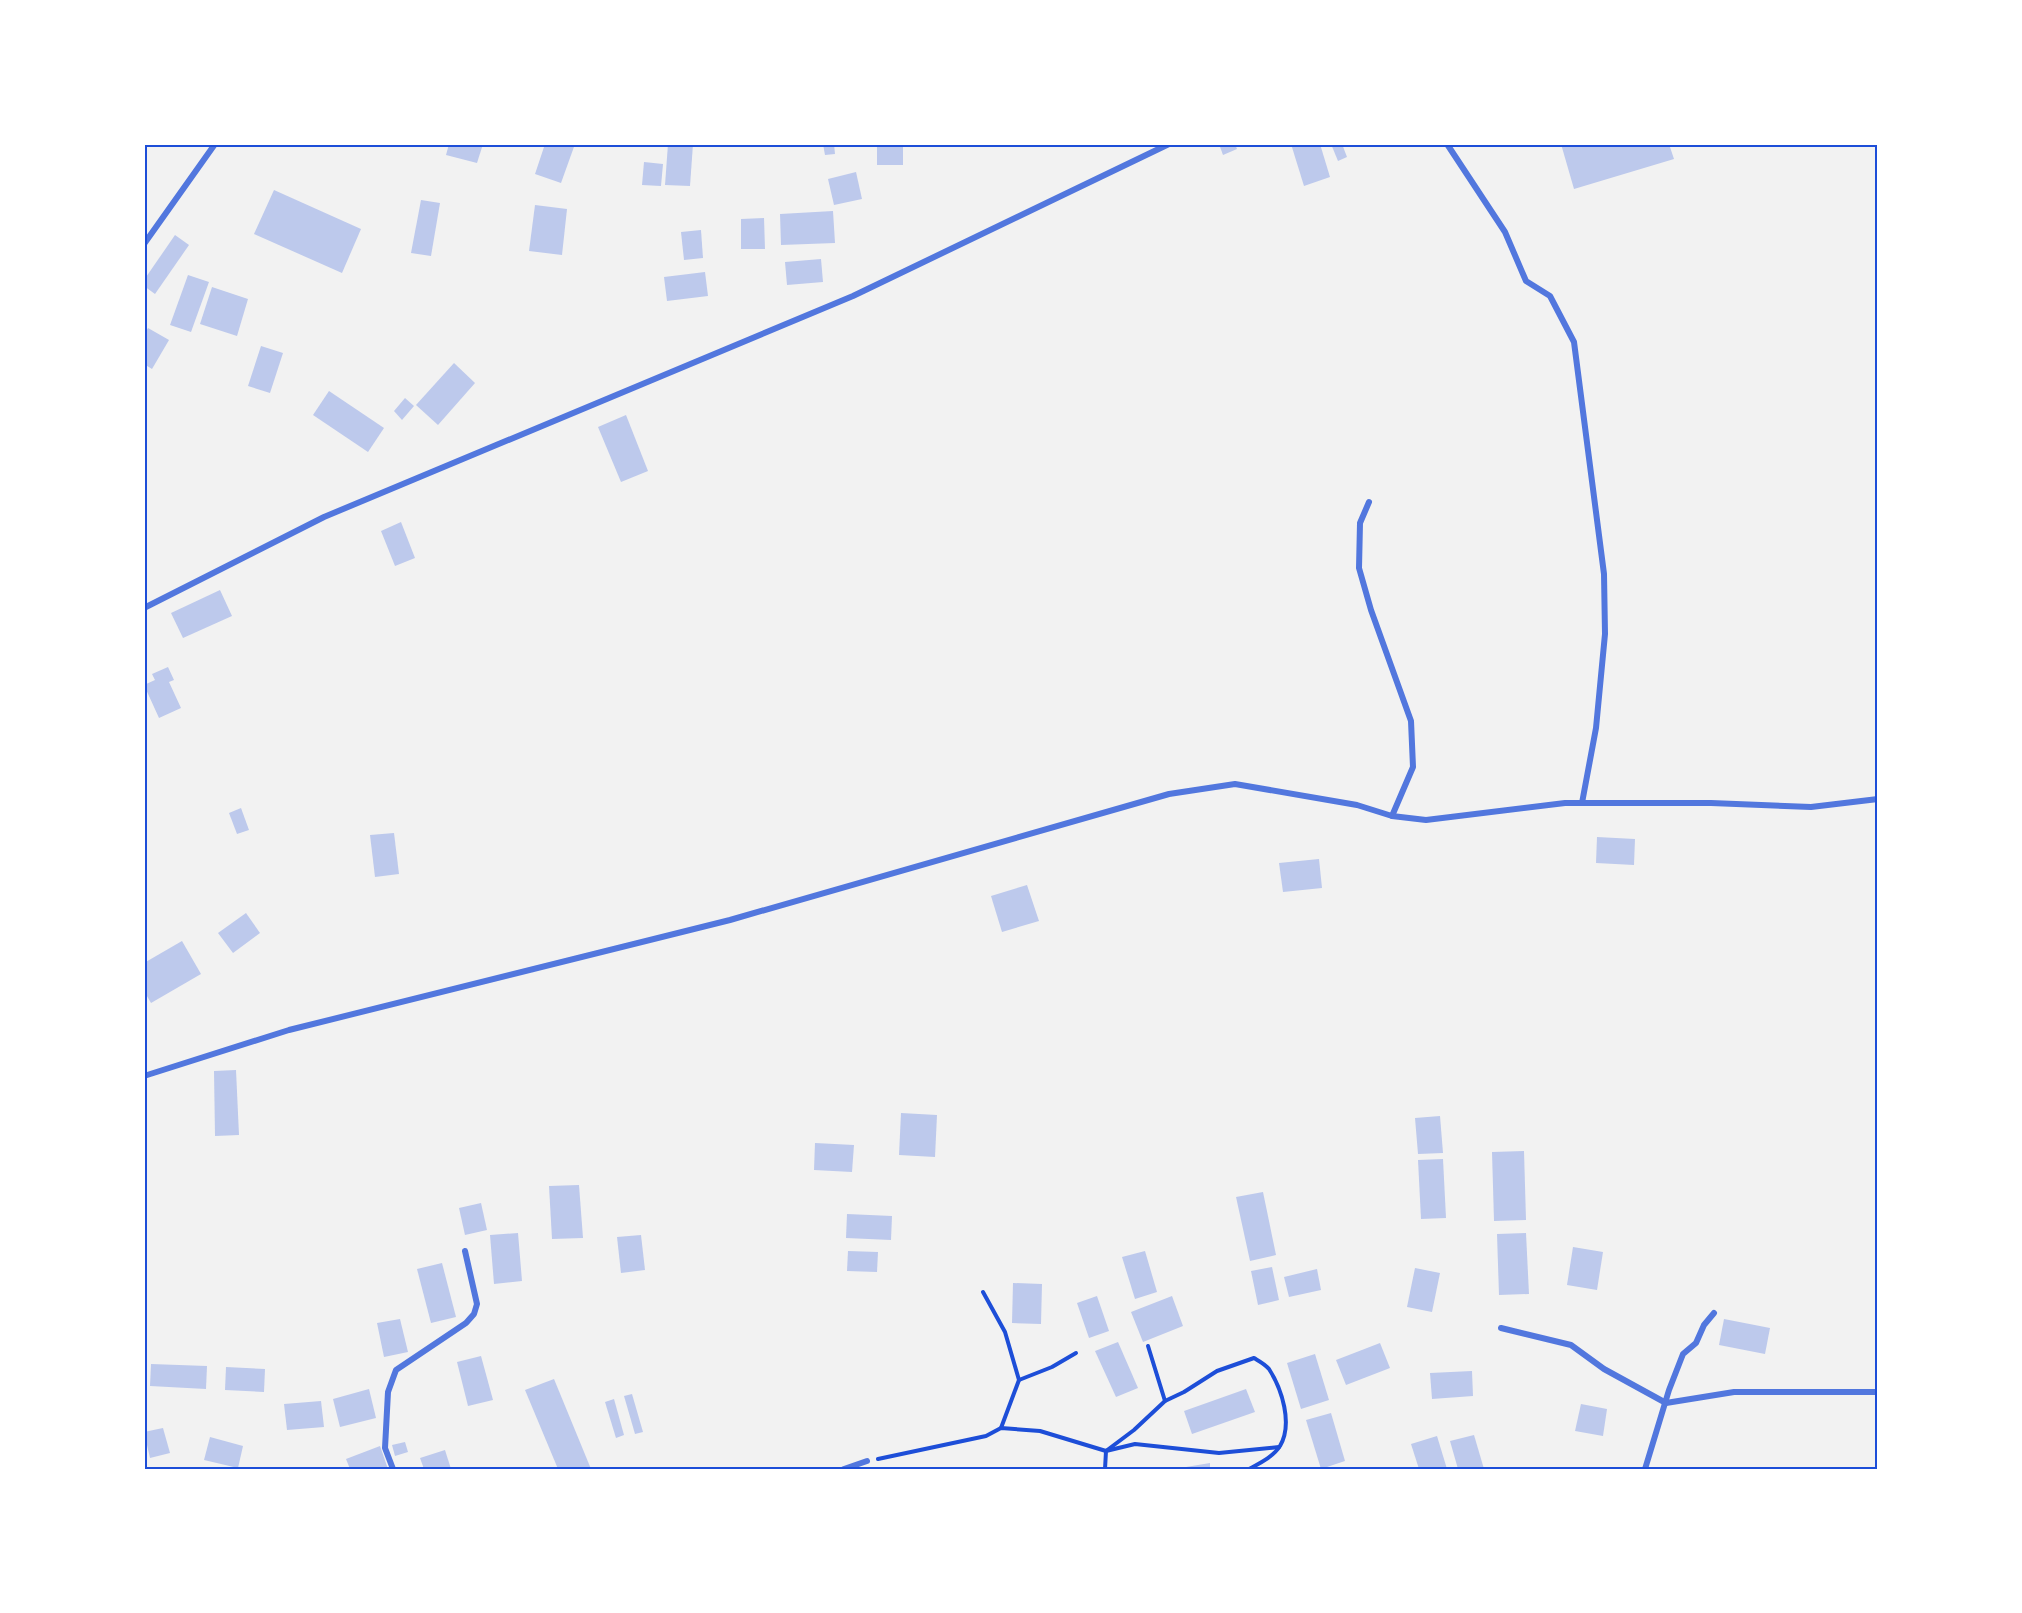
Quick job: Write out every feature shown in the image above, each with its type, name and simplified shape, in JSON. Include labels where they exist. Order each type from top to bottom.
[{"type":"street","points":[[144,244],[215,144]]},
{"type":"street","points":[[144,608],[324,517],[853,296],[1169,144]]},
{"type":"street","points":[[1447,144],[1505,232],[1526,281],[1550,296],[1574,342],[1604,574],[1605,634],[1596,728],[1582,803]]},
{"type":"street","points":[[1369,502],[1360,523],[1359,568],[1371,610],[1410,721],[1413,767],[1392,816]]},
{"type":"street","points":[[144,1076],[289,1030],[730,920],[1169,794],[1236,784],[1357,806],[1392,816],[1426,820],[1565,803],[1711,803],[1811,807],[1878,799]]},
{"type":"street","points":[[393,1469],[385,1448],[388,1392],[396,1370],[466,1323],[474,1314],[477,1304],[465,1251]]},
{"type":"street","points":[[1645,1469],[1669,1390],[1683,1354],[1696,1343],[1704,1325],[1714,1313]]},
{"type":"street","points":[[1501,1328],[1571,1345],[1604,1369],[1666,1403],[1734,1392],[1878,1392]]},
{"type":"street","points":[[844,1469],[867,1461]]},
{"type":"path","points":[[983,1292],[1005,1332],[1019,1380],[1001,1428]]},
{"type":"path","points":[[1148,1346],[1165,1401]]},
{"type":"path","points":[[1019,1380],[1052,1367],[1076,1353]]},
{"type":"path","points":[[1105,1469],[1106,1451],[1134,1430],[1165,1401],[1217,1371],[1254,1358],[1267,1367],[1276,1383],[1285,1411],[1286,1426],[1280,1447],[1249,1469]]},
{"type":"path","points":[[867,1461],[986,1436],[1001,1428],[1040,1431],[1106,1451],[1135,1444],[1219,1453],[1280,1447]]},
{"type":"building","points":[[449,144],[483,144],[477,163],[446,155]]},
{"type":"building","points":[[545,144],[575,144],[561,183],[535,174]]},
{"type":"building","points":[[668,144],[693,144],[690,186],[665,185]]},
{"type":"building","points":[[823,144],[834,144],[835,154],[825,155]]},
{"type":"building","points":[[877,144],[903,144],[903,165],[877,165]]},
{"type":"building","points":[[1219,144],[1235,144],[1237,149],[1223,155]]},
{"type":"building","points":[[1291,144],[1320,144],[1330,177],[1304,186]]},
{"type":"building","points":[[1331,144],[1342,144],[1347,157],[1338,161]]},
{"type":"building","points":[[1561,144],[1669,144],[1674,159],[1574,189]]},
{"type":"building","points":[[644,162],[663,164],[661,186],[642,185]]},
{"type":"building","points":[[856,172],[862,199],[834,205],[828,179]]},
{"type":"building","points":[[274,190],[361,229],[342,273],[254,234]]},
{"type":"building","points":[[421,200],[440,203],[431,256],[411,253]]},
{"type":"building","points":[[535,205],[567,209],[562,255],[529,251]]},
{"type":"building","points":[[833,211],[835,243],[781,245],[780,214]]},
{"type":"building","points":[[764,218],[765,249],[741,249],[741,219]]},
{"type":"building","points":[[701,230],[703,258],[684,260],[681,232]]},
{"type":"building","points":[[175,235],[189,245],[155,294],[144,286],[144,280]]},
{"type":"building","points":[[821,259],[823,282],[787,285],[785,262]]},
{"type":"building","points":[[705,272],[708,296],[667,301],[664,277]]},
{"type":"building","points":[[188,275],[209,282],[191,332],[170,325]]},
{"type":"building","points":[[212,287],[248,299],[237,336],[200,324]]},
{"type":"building","points":[[148,328],[169,340],[152,369],[144,364],[144,335]]},
{"type":"building","points":[[261,346],[283,353],[270,393],[248,386]]},
{"type":"building","points":[[454,363],[475,383],[438,425],[416,405]]},
{"type":"building","points":[[329,391],[384,428],[368,452],[313,415]]},
{"type":"building","points":[[405,398],[414,406],[402,420],[394,411]]},
{"type":"building","points":[[626,415],[648,471],[621,482],[598,427]]},
{"type":"building","points":[[401,522],[415,558],[395,566],[381,531]]},
{"type":"building","points":[[220,590],[232,616],[183,638],[171,613]]},
{"type":"building","points":[[168,667],[174,680],[169,682],[181,708],[159,718],[144,685],[155,680],[152,674]]},
{"type":"building","points":[[241,808],[249,830],[237,834],[229,813]]},
{"type":"building","points":[[394,833],[399,874],[375,877],[370,835]]},
{"type":"building","points":[[1597,837],[1635,839],[1634,865],[1596,863]]},
{"type":"building","points":[[1319,859],[1322,888],[1283,892],[1279,863]]},
{"type":"building","points":[[1027,885],[1039,921],[1002,932],[991,896]]},
{"type":"building","points":[[246,913],[260,933],[233,953],[218,933]]},
{"type":"building","points":[[182,941],[201,974],[151,1003],[144,991],[144,963]]},
{"type":"building","points":[[236,1070],[239,1135],[215,1136],[214,1071]]},
{"type":"building","points":[[901,1113],[937,1115],[935,1157],[899,1155]]},
{"type":"building","points":[[1440,1116],[1443,1153],[1418,1154],[1415,1118]]},
{"type":"building","points":[[815,1143],[854,1145],[852,1172],[814,1170]]},
{"type":"building","points":[[1524,1151],[1526,1220],[1494,1221],[1492,1152]]},
{"type":"building","points":[[1443,1159],[1446,1218],[1421,1219],[1418,1160]]},
{"type":"building","points":[[579,1185],[583,1238],[552,1239],[549,1186]]},
{"type":"building","points":[[1263,1192],[1276,1255],[1250,1261],[1236,1197]]},
{"type":"building","points":[[481,1203],[487,1230],[465,1235],[459,1208]]},
{"type":"building","points":[[847,1214],[892,1216],[891,1240],[846,1238]]},
{"type":"building","points":[[518,1233],[522,1281],[494,1284],[490,1235]]},
{"type":"building","points":[[1526,1233],[1529,1294],[1499,1295],[1497,1234]]},
{"type":"building","points":[[641,1235],[645,1270],[621,1273],[617,1237]]},
{"type":"building","points":[[1573,1247],[1603,1252],[1597,1290],[1567,1285]]},
{"type":"building","points":[[848,1251],[878,1252],[877,1272],[847,1271]]},
{"type":"building","points":[[1145,1251],[1157,1292],[1135,1299],[1122,1257]]},
{"type":"building","points":[[442,1263],[456,1317],[431,1323],[417,1269]]},
{"type":"building","points":[[1272,1267],[1279,1300],[1258,1305],[1251,1271]]},
{"type":"building","points":[[1415,1268],[1440,1273],[1432,1312],[1407,1307]]},
{"type":"building","points":[[1317,1269],[1321,1290],[1289,1297],[1284,1277]]},
{"type":"building","points":[[1013,1283],[1042,1284],[1041,1324],[1012,1323]]},
{"type":"building","points":[[1097,1296],[1109,1331],[1089,1338],[1077,1303]]},
{"type":"building","points":[[1172,1296],[1183,1326],[1143,1342],[1131,1312]]},
{"type":"building","points":[[400,1319],[408,1352],[384,1357],[377,1323]]},
{"type":"building","points":[[1724,1319],[1770,1328],[1765,1354],[1719,1345]]},
{"type":"building","points":[[1118,1342],[1138,1388],[1116,1397],[1095,1351]]},
{"type":"building","points":[[1380,1343],[1390,1368],[1346,1385],[1336,1360]]},
{"type":"building","points":[[1315,1354],[1329,1400],[1301,1409],[1287,1363]]},
{"type":"building","points":[[481,1356],[493,1400],[468,1406],[457,1362]]},
{"type":"building","points":[[151,1364],[207,1366],[206,1389],[150,1386]]},
{"type":"building","points":[[226,1367],[265,1369],[264,1392],[225,1390]]},
{"type":"building","points":[[1472,1371],[1473,1396],[1432,1399],[1430,1373]]},
{"type":"building","points":[[554,1379],[591,1469],[558,1469],[525,1390]]},
{"type":"building","points":[[369,1389],[376,1418],[340,1427],[333,1399]]},
{"type":"building","points":[[1246,1389],[1255,1412],[1192,1434],[1184,1411]]},
{"type":"building","points":[[632,1394],[643,1432],[635,1434],[624,1396]]},
{"type":"building","points":[[614,1399],[624,1435],[616,1438],[605,1402]]},
{"type":"building","points":[[321,1401],[324,1427],[287,1430],[284,1404]]},
{"type":"building","points":[[1581,1404],[1607,1409],[1603,1436],[1575,1431]]},
{"type":"building","points":[[1331,1413],[1345,1461],[1321,1469],[1306,1420]]},
{"type":"building","points":[[163,1428],[170,1453],[150,1458],[144,1432]]},
{"type":"building","points":[[1474,1435],[1484,1469],[1458,1469],[1450,1441]]},
{"type":"building","points":[[1437,1436],[1447,1469],[1419,1469],[1411,1444]]},
{"type":"building","points":[[210,1437],[243,1446],[238,1468],[204,1460]]},
{"type":"building","points":[[405,1442],[408,1452],[395,1456],[392,1445]]},
{"type":"building","points":[[380,1446],[388,1469],[350,1469],[346,1459]]},
{"type":"building","points":[[445,1450],[451,1469],[424,1469],[420,1458]]},
{"type":"building","points":[[1210,1463],[1210,1469],[1186,1469],[1186,1467]]}]
